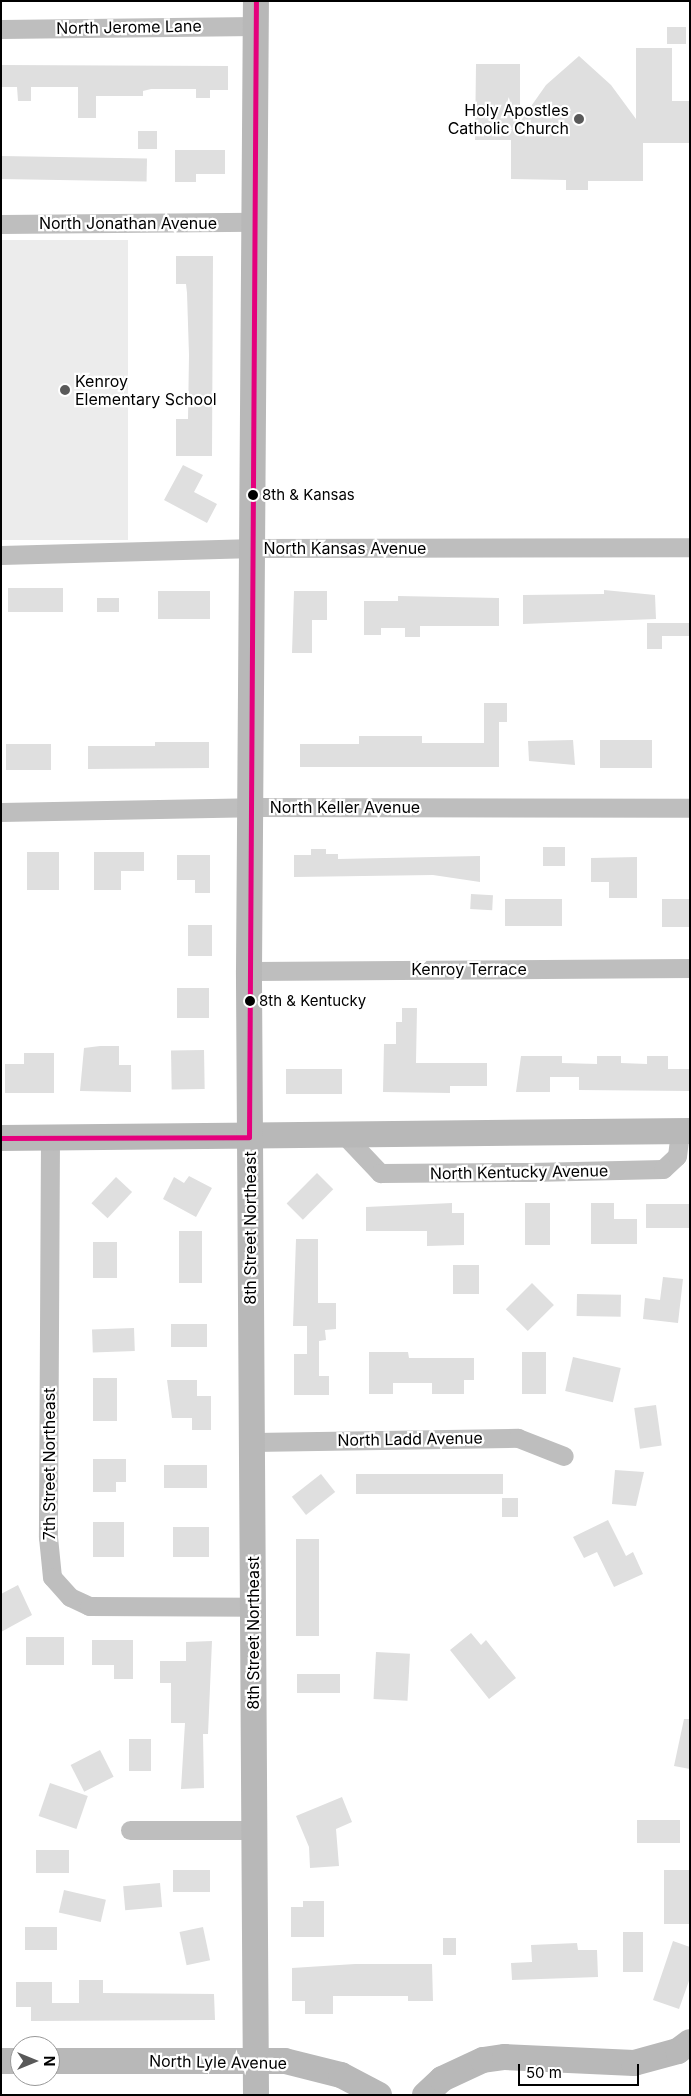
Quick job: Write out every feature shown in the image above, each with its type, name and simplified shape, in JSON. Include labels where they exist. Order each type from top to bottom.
[{"type":"street","name":"North Jerome Lane","points":[[1,29],[256,14]]},
{"type":"street","name":"8th Street Northeast","points":[[256,14],[255,548],[249,971],[256,2095]]},
{"type":"street","name":"North Jonathan Avenue","points":[[1,224],[256,222]]},
{"type":"street","name":"North Kansas Avenue","points":[[1,555],[255,548],[690,547]]},
{"type":"street","name":"North Keller Avenue","points":[[1,812],[251,807],[690,808]]},
{"type":"street","name":"Kenroy Terrace","points":[[249,971],[690,968]]},
{"type":"street","name":"North Kentucky Avenue","points":[[1,1138],[346,1137],[685,1131],[677,1156],[663,1169],[532,1172],[380,1174],[346,1137]]},
{"type":"street","name":"7th Street Northeast","points":[[50,1138],[48,1537],[52,1576],[70,1597],[89,1606],[253,1607]]},
{"type":"street","name":"North Ladd Avenue","points":[[252,1442],[518,1438],[564,1456]]},
{"type":"street","points":[[130,1830],[255,1830]]},
{"type":"street","points":[[425,2095],[442,2079],[483,2060],[505,2057],[634,2063],[665,2055],[690,2042]]},
{"type":"street","name":"North Lyle Avenue","points":[[60,2061],[256,2061],[309,2066],[340,2075],[379,2095]]},
{"type":"shaded area","name":"Kenroy Elementary School","points":[[1,240],[128,240],[128,540],[1,540]]},
{"type":"building","points":[[667,27],[686,27],[686,44],[667,44]]},
{"type":"building","name":"Holy Apostles Catholic Church","points":[[636,48],[672,48],[672,101],[690,101],[690,143],[643,143],[643,181],[588,181],[588,190],[566,190],[566,180],[511,179],[511,140],[475,140],[476,64],[520,64],[520,122],[546,85],[579,56],[611,85],[636,119]]},
{"type":"building","points":[[1,65],[228,66],[228,90],[210,90],[210,98],[196,98],[196,89],[151,89],[143,91],[143,96],[96,96],[96,118],[78,118],[78,87],[31,87],[31,101],[18,101],[17,87],[1,87]]},
{"type":"building","points":[[138,131],[157,131],[157,149],[138,149]]},
{"type":"building","points":[[175,150],[225,150],[225,174],[196,174],[196,182],[175,182]]},
{"type":"building","points":[[1,156],[147,159],[147,182],[1,179]]},
{"type":"building","points":[[176,256],[213,256],[212,456],[176,456],[176,419],[188,419],[189,355],[186,284],[176,284]]},
{"type":"building","points":[[183,465],[203,475],[194,492],[217,504],[207,523],[164,500]]},
{"type":"building","points":[[8,588],[63,588],[63,612],[8,612]]},
{"type":"building","points":[[604,590],[655,595],[656,619],[523,624],[523,595],[604,594]]},
{"type":"building","points":[[158,591],[210,591],[210,619],[158,619]]},
{"type":"building","points":[[294,591],[327,591],[327,620],[312,620],[312,653],[292,653]]},
{"type":"building","points":[[398,596],[499,598],[499,626],[420,626],[420,637],[405,637],[405,628],[381,628],[381,635],[364,635],[364,601],[398,601]]},
{"type":"building","points":[[97,598],[119,598],[119,612],[97,612]]},
{"type":"building","points":[[647,623],[690,623],[690,636],[662,636],[662,649],[647,649]]},
{"type":"building","points":[[484,703],[507,703],[507,722],[499,722],[499,767],[300,767],[300,744],[359,744],[359,736],[422,736],[422,743],[484,743]]},
{"type":"building","points":[[573,740],[575,765],[529,761],[528,741]]},
{"type":"building","points":[[600,740],[652,740],[652,768],[600,768]]},
{"type":"building","points":[[155,742],[209,742],[209,768],[88,769],[88,746],[155,746]]},
{"type":"building","points":[[6,744],[51,744],[51,770],[6,770]]},
{"type":"building","points":[[543,847],[565,847],[565,866],[543,866]]},
{"type":"building","points":[[311,849],[326,849],[326,854],[338,854],[338,859],[480,856],[480,882],[433,875],[294,877],[294,855],[311,855]]},
{"type":"building","points":[[27,852],[59,852],[59,890],[27,890]]},
{"type":"building","points":[[94,852],[144,852],[144,871],[121,871],[121,890],[94,890]]},
{"type":"building","points":[[177,855],[210,855],[210,893],[195,893],[195,880],[177,880]]},
{"type":"building","points":[[637,857],[637,898],[609,898],[609,882],[591,882],[591,858]]},
{"type":"building","points":[[471,894],[493,895],[492,910],[470,909]]},
{"type":"building","points":[[505,899],[562,899],[562,926],[505,926]]},
{"type":"building","points":[[662,899],[690,899],[690,927],[662,927]]},
{"type":"building","points":[[188,925],[212,925],[212,956],[188,956]]},
{"type":"building","points":[[177,988],[209,988],[209,1018],[177,1018]]},
{"type":"building","points":[[402,1008],[417,1008],[416,1063],[487,1063],[487,1086],[450,1086],[450,1093],[383,1092],[384,1044],[396,1044],[396,1022],[402,1022]]},
{"type":"building","points":[[119,1046],[119,1065],[131,1065],[131,1092],[80,1091],[84,1048]]},
{"type":"building","points":[[204,1050],[205,1089],[172,1090],[171,1051]]},
{"type":"building","points":[[24,1053],[54,1053],[54,1093],[5,1093],[5,1064],[24,1064]]},
{"type":"building","points":[[521,1056],[562,1056],[562,1063],[597,1064],[597,1056],[621,1056],[621,1063],[647,1064],[647,1056],[668,1056],[668,1069],[690,1069],[690,1091],[579,1090],[579,1077],[550,1077],[550,1092],[516,1092]]},
{"type":"building","points":[[286,1069],[342,1069],[342,1094],[286,1094]]},
{"type":"building","points":[[317,1173],[333,1189],[303,1220],[287,1203]]},
{"type":"building","points":[[189,1176],[212,1188],[196,1217],[163,1199],[174,1177],[184,1183]]},
{"type":"building","points":[[116,1177],[132,1192],[108,1218],[91,1203]]},
{"type":"building","points":[[452,1203],[452,1213],[464,1213],[464,1245],[427,1246],[427,1231],[366,1231],[366,1207]]},
{"type":"building","points":[[525,1203],[550,1203],[550,1245],[525,1245]]},
{"type":"building","points":[[591,1203],[614,1203],[614,1219],[637,1219],[637,1244],[591,1244]]},
{"type":"building","points":[[646,1204],[690,1204],[690,1228],[646,1228]]},
{"type":"building","points":[[179,1231],[202,1231],[202,1283],[179,1283]]},
{"type":"building","points":[[296,1239],[318,1239],[318,1303],[336,1303],[336,1329],[325,1330],[326,1340],[319,1341],[319,1376],[329,1376],[329,1395],[294,1395],[294,1354],[307,1354],[307,1326],[293,1326]]},
{"type":"building","points":[[93,1242],[117,1242],[117,1278],[93,1278]]},
{"type":"building","points":[[453,1265],[479,1265],[479,1294],[453,1294]]},
{"type":"building","points":[[663,1277],[683,1279],[678,1323],[643,1319],[645,1298],[660,1300]]},
{"type":"building","points":[[532,1283],[554,1305],[528,1331],[506,1309]]},
{"type":"building","points":[[577,1294],[621,1295],[621,1317],[577,1316]]},
{"type":"building","points":[[171,1324],[207,1324],[207,1347],[171,1347]]},
{"type":"building","points":[[134,1328],[135,1351],[93,1352],[92,1329]]},
{"type":"building","points":[[369,1352],[408,1352],[409,1358],[474,1358],[474,1380],[464,1380],[464,1394],[432,1394],[432,1383],[393,1383],[393,1394],[369,1394]]},
{"type":"building","points":[[522,1352],[546,1352],[546,1394],[522,1394]]},
{"type":"building","points":[[573,1357],[621,1368],[613,1402],[565,1391]]},
{"type":"building","points":[[93,1378],[117,1378],[117,1421],[93,1421]]},
{"type":"building","points":[[167,1380],[197,1380],[197,1396],[211,1396],[211,1430],[192,1430],[192,1418],[172,1418]]},
{"type":"building","points":[[656,1405],[662,1446],[640,1449],[634,1408]]},
{"type":"building","points":[[93,1459],[126,1459],[126,1482],[116,1482],[116,1492],[93,1492]]},
{"type":"building","points":[[164,1465],[207,1465],[207,1488],[164,1488]]},
{"type":"building","points":[[615,1470],[644,1472],[636,1506],[612,1504]]},
{"type":"building","points":[[321,1474],[335,1492],[306,1515],[292,1497]]},
{"type":"building","points":[[356,1474],[503,1474],[503,1494],[356,1494]]},
{"type":"building","points":[[502,1498],[518,1498],[518,1517],[502,1517]]},
{"type":"building","points":[[608,1520],[626,1556],[633,1552],[643,1574],[614,1587],[597,1552],[584,1558],[573,1537]]},
{"type":"building","points":[[93,1522],[124,1522],[124,1557],[93,1557]]},
{"type":"building","points":[[173,1527],[209,1527],[209,1557],[173,1557]]},
{"type":"building","points":[[296,1539],[319,1539],[319,1636],[296,1636]]},
{"type":"building","points":[[18,1585],[32,1615],[1,1632],[1,1594]]},
{"type":"building","points":[[471,1633],[481,1645],[486,1640],[516,1678],[489,1699],[450,1650]]},
{"type":"building","points":[[26,1637],[64,1637],[64,1665],[26,1665]]},
{"type":"building","points":[[92,1640],[133,1640],[133,1679],[114,1679],[114,1665],[92,1665]]},
{"type":"building","points":[[212,1641],[208,1734],[203,1734],[204,1788],[181,1789],[185,1723],[171,1723],[171,1683],[160,1683],[160,1661],[186,1661],[186,1642]]},
{"type":"building","points":[[376,1652],[410,1654],[407,1701],[374,1699]]},
{"type":"building","points":[[297,1674],[340,1674],[340,1693],[297,1693]]},
{"type":"building","points":[[684,1719],[690,1719],[690,1769],[674,1766]]},
{"type":"building","points":[[129,1739],[151,1739],[151,1771],[129,1771]]},
{"type":"building","points":[[100,1750],[114,1777],[84,1792],[71,1765]]},
{"type":"building","points":[[50,1783],[88,1796],[76,1829],[39,1816]]},
{"type":"building","points":[[342,1797],[352,1822],[336,1829],[339,1866],[310,1868],[309,1847],[296,1816]]},
{"type":"building","points":[[637,1820],[680,1820],[680,1843],[637,1843]]},
{"type":"building","points":[[36,1850],[69,1850],[69,1873],[36,1873]]},
{"type":"building","points":[[173,1870],[210,1870],[210,1892],[173,1892]]},
{"type":"building","points":[[664,1870],[690,1870],[690,1924],[664,1924]]},
{"type":"building","points":[[160,1883],[162,1907],[125,1910],[123,1886]]},
{"type":"building","points":[[64,1890],[106,1900],[101,1922],[59,1912]]},
{"type":"building","points":[[303,1901],[324,1901],[324,1937],[291,1937],[291,1907],[303,1907]]},
{"type":"building","points":[[25,1927],[57,1927],[57,1950],[25,1950]]},
{"type":"building","points":[[203,1927],[210,1960],[187,1965],[180,1932]]},
{"type":"building","points":[[623,1932],[643,1932],[643,1972],[623,1972]]},
{"type":"building","points":[[443,1938],[456,1938],[456,1955],[443,1955]]},
{"type":"building","points":[[673,1941],[690,1947],[690,1978],[679,2009],[653,2000]]},
{"type":"building","points":[[577,1943],[578,1950],[597,1950],[598,1977],[512,1980],[511,1963],[532,1962],[531,1945]]},
{"type":"building","points":[[355,1964],[432,1964],[433,2001],[408,2001],[408,1996],[333,1996],[333,2014],[305,2014],[305,2001],[292,2001],[292,1968]]},
{"type":"building","points":[[79,1980],[103,1980],[103,1993],[214,1994],[215,2020],[31,2021],[31,2007],[16,2007],[16,1982],[52,1982],[52,2003],[79,2003]]},
{"type":"transit line","points":[[1,1138],[249,1137],[256,1]]},
{"type":"place","name":"Holy Apostles Catholic Church","points":[[579,119]]},
{"type":"place","name":"Kenroy Elementary School","points":[[65,390]]},
{"type":"place","name":"8th & Kansas","points":[[253,495]]},
{"type":"place","name":"8th & Kentucky","points":[[250,1001]]}]
